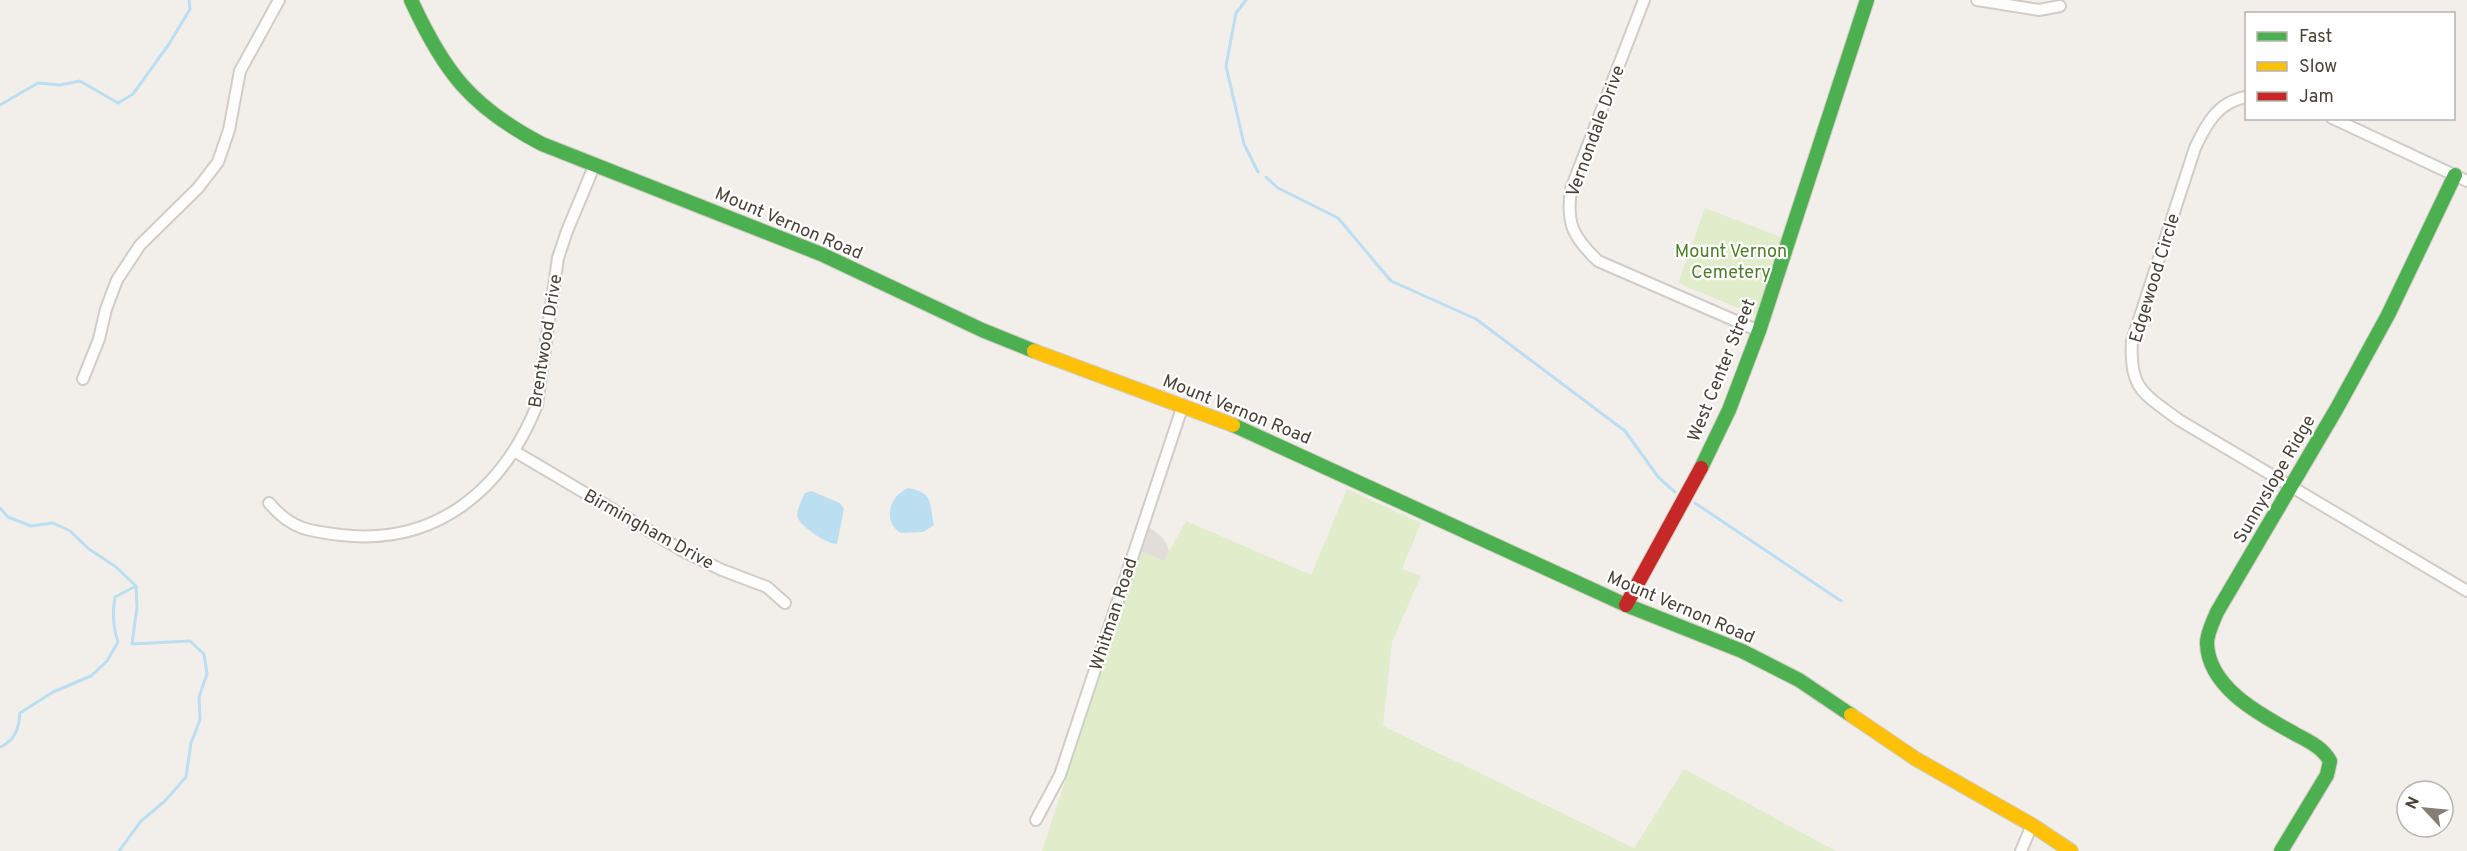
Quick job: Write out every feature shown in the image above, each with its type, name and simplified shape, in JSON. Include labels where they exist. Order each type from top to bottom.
[{"type":"main road","name":"Mount Vernon Road","points":[[411,0],[435,52],[459,85],[478,104],[516,132],[821,254],[982,330],[1051,358],[1183,405],[1306,455],[1626,605],[1742,651],[1799,680],[1916,759],[2032,825],[2071,851]]},
{"type":"main road","name":"West Center Street","points":[[1626,605],[1685,500],[1729,410],[1759,331],[1867,0]]},
{"type":"main road","name":"Sunnyslope Ridge","points":[[2281,851],[2327,775],[2330,761],[2324,750],[2240,701],[2223,684],[2213,666],[2207,644],[2217,612],[2290,484],[2337,408],[2461,178]]},
{"type":"street","points":[[83,379],[99,339],[106,309],[117,280],[140,245],[198,188],[218,162],[229,130],[240,72],[279,0]]},
{"type":"street","name":"Vernondale Drive","points":[[1644,0],[1571,189],[1568,209],[1572,225],[1579,244],[1598,261],[1759,331]]},
{"type":"street","points":[[1977,0],[2038,10],[2061,6]]},
{"type":"street","name":"Edgewood Circle","points":[[2245,98],[2221,107],[2205,125],[2195,148],[2132,340],[2131,363],[2139,388],[2179,420],[2467,591]]},
{"type":"street","points":[[2336,120],[2461,178]]},
{"type":"street","name":"Brentwood Drive","points":[[269,503],[281,518],[291,525],[321,533],[381,537],[410,532],[441,520],[470,500],[495,475],[514,451],[537,405],[558,258],[595,164]]},
{"type":"street","name":"Whitman Road","points":[[1036,820],[1060,775],[1183,405]]},
{"type":"street","name":"Birmingham Drive","points":[[514,451],[683,551],[722,570],[767,587],[785,603]]},
{"type":"street","points":[[2021,851],[2032,825]]},
{"type":"green space","name":"Mount Vernon Cemetery","points":[[1705,208],[1783,238],[1757,316],[1678,283]]},
{"type":"green space","points":[[1347,489],[1421,523],[1402,569],[1421,576],[1392,642],[1383,726],[1634,848],[1684,769],[1836,851],[1042,851],[1141,551],[1164,560],[1186,521],[1311,575]]},
{"type":"shaded area","points":[[1149,527],[1167,544],[1169,551],[1164,561],[1141,551]]},
{"type":"water","points":[[908,488],[923,493],[931,505],[934,525],[923,532],[901,533],[891,522],[892,503],[901,492]]},
{"type":"water","points":[[811,491],[840,503],[844,509],[837,544],[814,534],[798,519],[797,515],[805,493]]},
{"type":"waterway","points":[[0,105],[38,83],[60,85],[80,81],[118,103],[133,94],[169,44],[190,9],[189,0]]},
{"type":"waterway","points":[[1246,0],[1236,13],[1226,66],[1244,144],[1258,172]]},
{"type":"waterway","points":[[1266,177],[1278,188],[1338,218],[1391,281],[1476,319],[1625,431],[1659,478],[1675,492]]},
{"type":"waterway","points":[[1695,503],[1841,601]]},
{"type":"waterway","points":[[0,508],[8,517],[31,526],[53,523],[70,531],[136,586],[115,597],[114,620],[118,642],[107,661],[91,676],[53,692],[20,713],[15,733],[0,747]]},
{"type":"waterway","points":[[119,851],[141,821],[165,801],[186,777],[191,743],[200,720],[199,697],[207,674],[204,654],[190,641],[132,644],[137,607],[136,586]]},
{"type":"traffic: fast","points":[[411,0],[435,48],[462,85],[496,116],[517,130],[542,144],[821,254],[982,330],[1034,351]]},
{"type":"traffic: fast","points":[[1701,468],[1729,410],[1759,331],[1867,0]]},
{"type":"traffic: fast","points":[[2281,851],[2327,775],[2330,761],[2317,747],[2263,716],[2225,685],[2210,658],[2208,635],[2217,612],[2337,408],[2388,315],[2455,175]]},
{"type":"traffic: fast","points":[[1233,425],[1626,605],[1742,651],[1799,680],[1851,715]]},
{"type":"traffic: slow","points":[[1034,351],[1233,425]]},
{"type":"traffic: slow","points":[[1851,715],[1916,759],[2032,825],[2071,851]]},
{"type":"traffic: jam","points":[[1626,605],[1701,468]]}]
